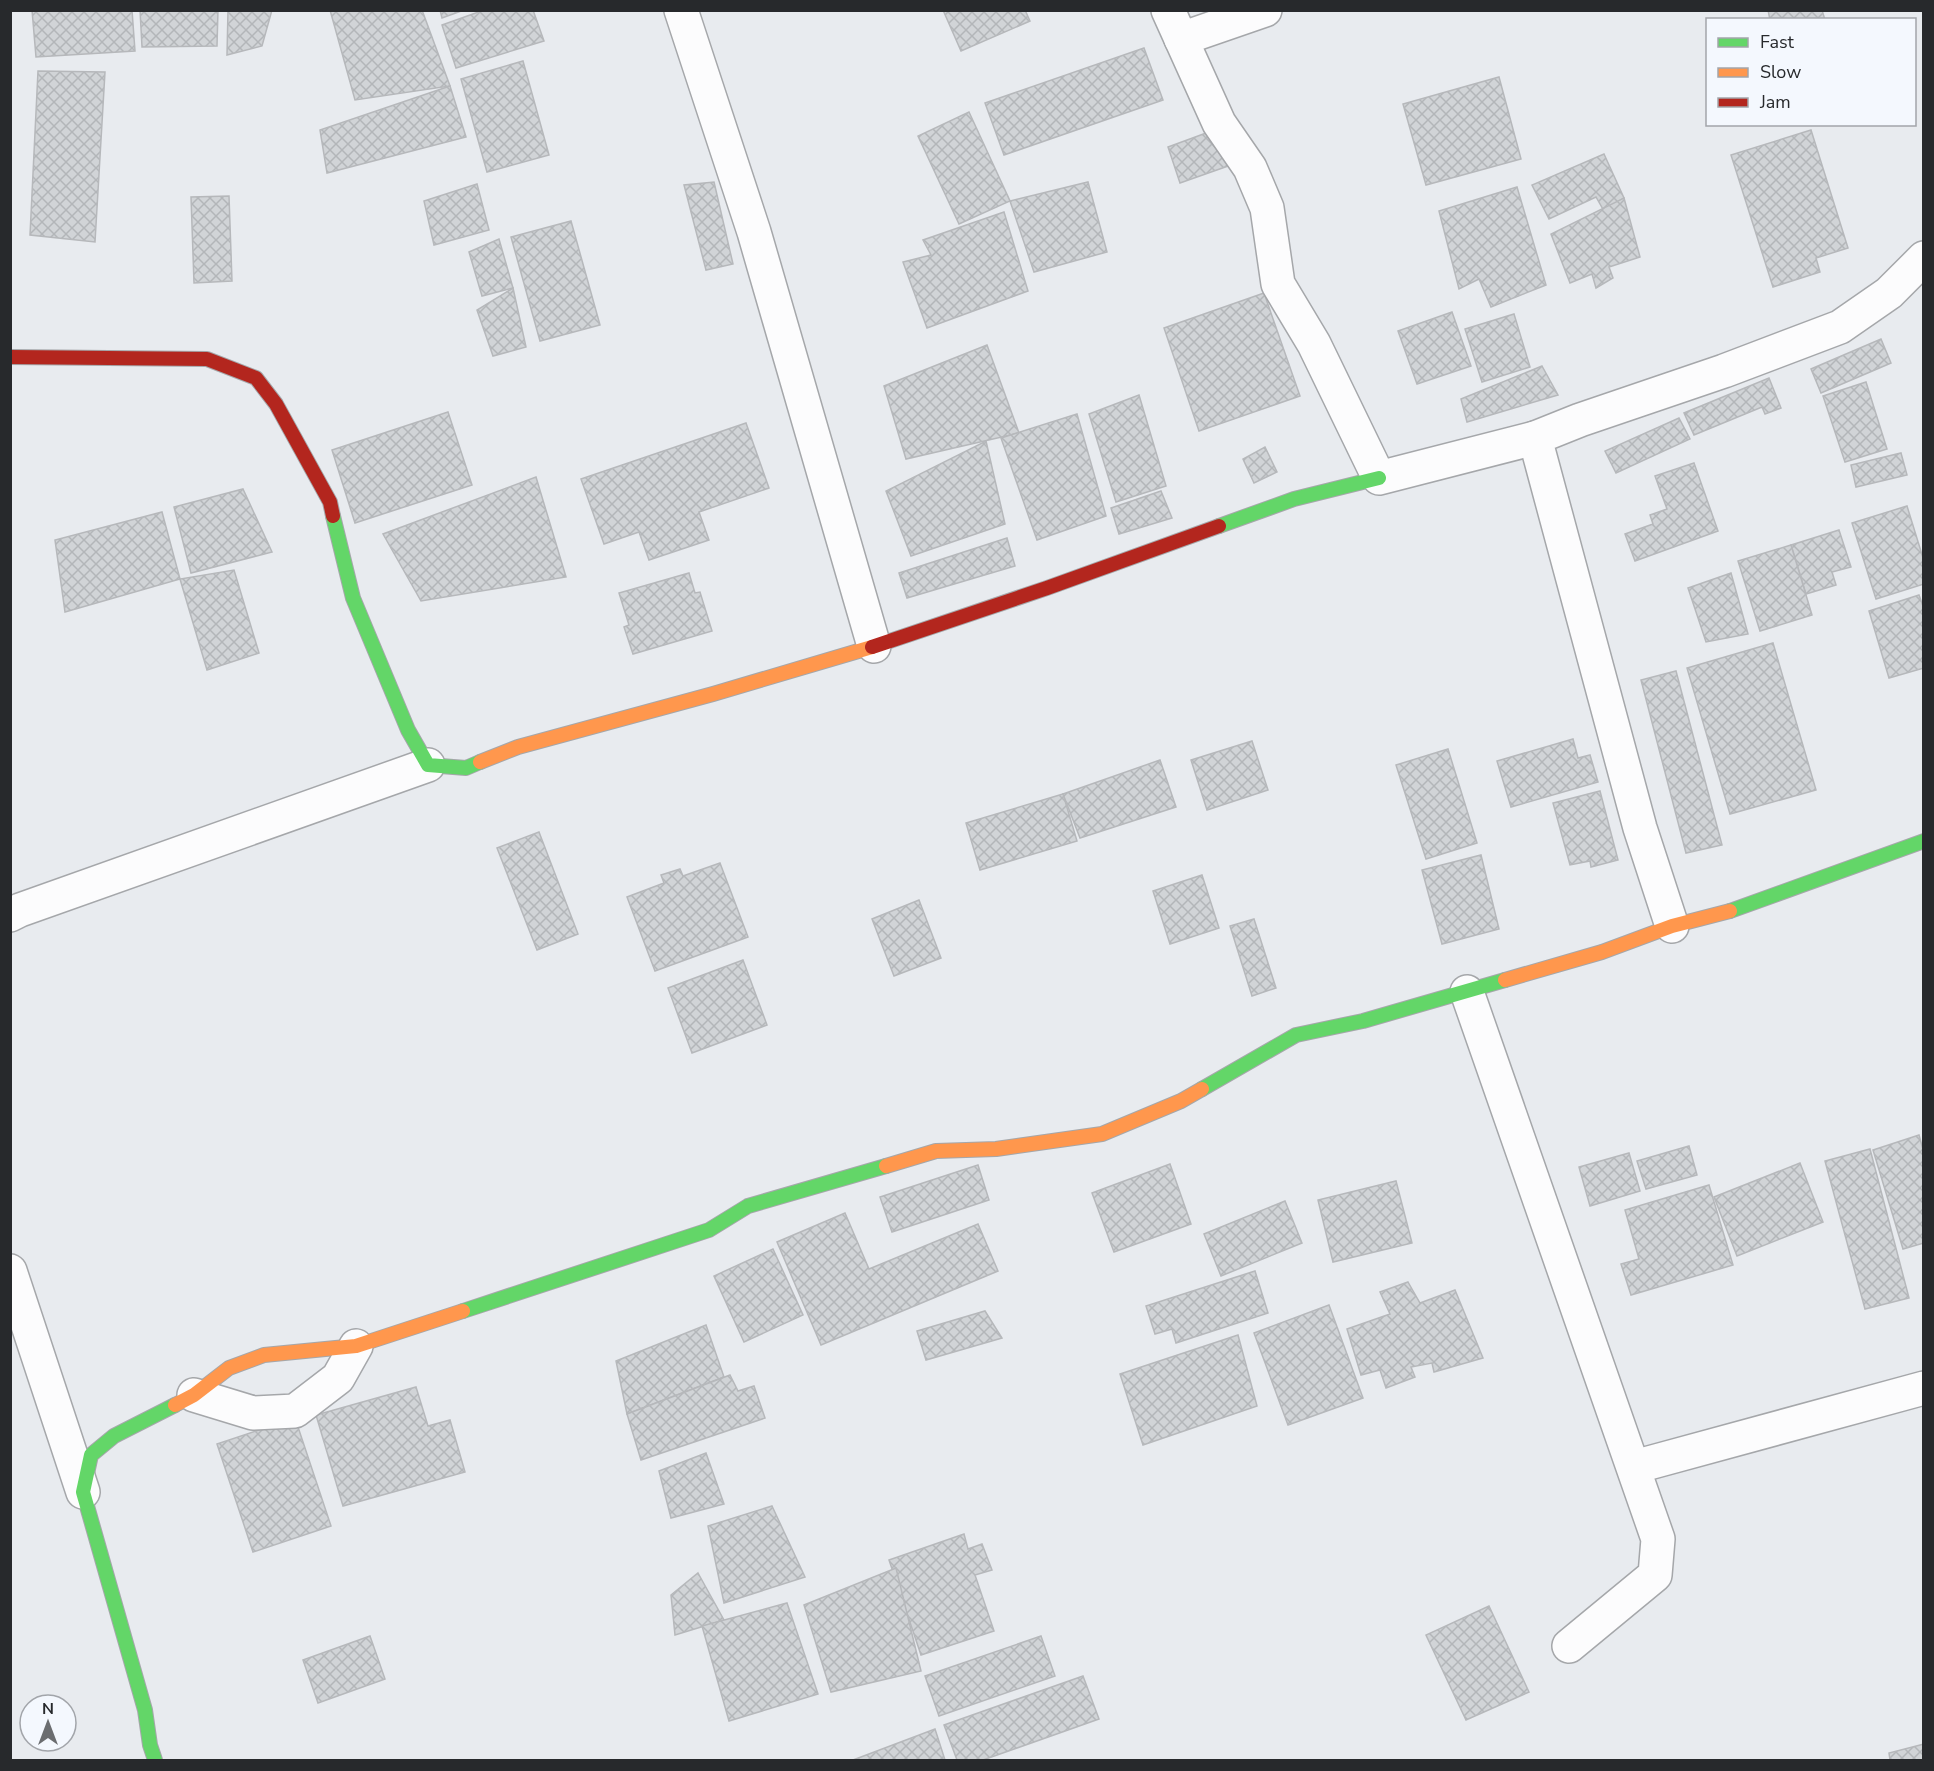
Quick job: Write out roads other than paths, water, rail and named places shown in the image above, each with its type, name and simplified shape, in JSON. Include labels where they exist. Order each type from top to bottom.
[{"type":"street","points":[[681,10],[754,232],[874,646]]},
{"type":"street","points":[[1265,10],[1174,25],[1219,123],[1250,168],[1267,208],[1278,284],[1314,344],[1379,478]]},
{"type":"street","points":[[10,915],[428,765],[466,768],[518,747],[713,694],[874,646],[1047,588],[1294,499],[1535,438],[1840,327],[1889,293],[1923,258]]},
{"type":"street","points":[[10,357],[207,359],[256,378],[276,404],[330,502],[353,598],[408,730],[428,765]]},
{"type":"street","points":[[1535,438],[1640,828],[1672,926]]},
{"type":"street","points":[[83,1492],[91,1455],[114,1436],[194,1395],[229,1368],[264,1355],[356,1346],[709,1230],[748,1206],[936,1151],[996,1149],[1102,1134],[1181,1101],[1296,1035],[1363,1021],[1602,952],[1672,926],[1714,916],[1765,899],[1923,841]]},
{"type":"street","points":[[1467,992],[1658,1539],[1655,1575],[1569,1647]]},
{"type":"street","points":[[10,1270],[83,1492],[145,1710],[150,1745],[155,1761]]},
{"type":"street","points":[[194,1395],[253,1413],[295,1411],[338,1378],[356,1346]]},
{"type":"street","points":[[1634,1467],[1923,1388]]}]
